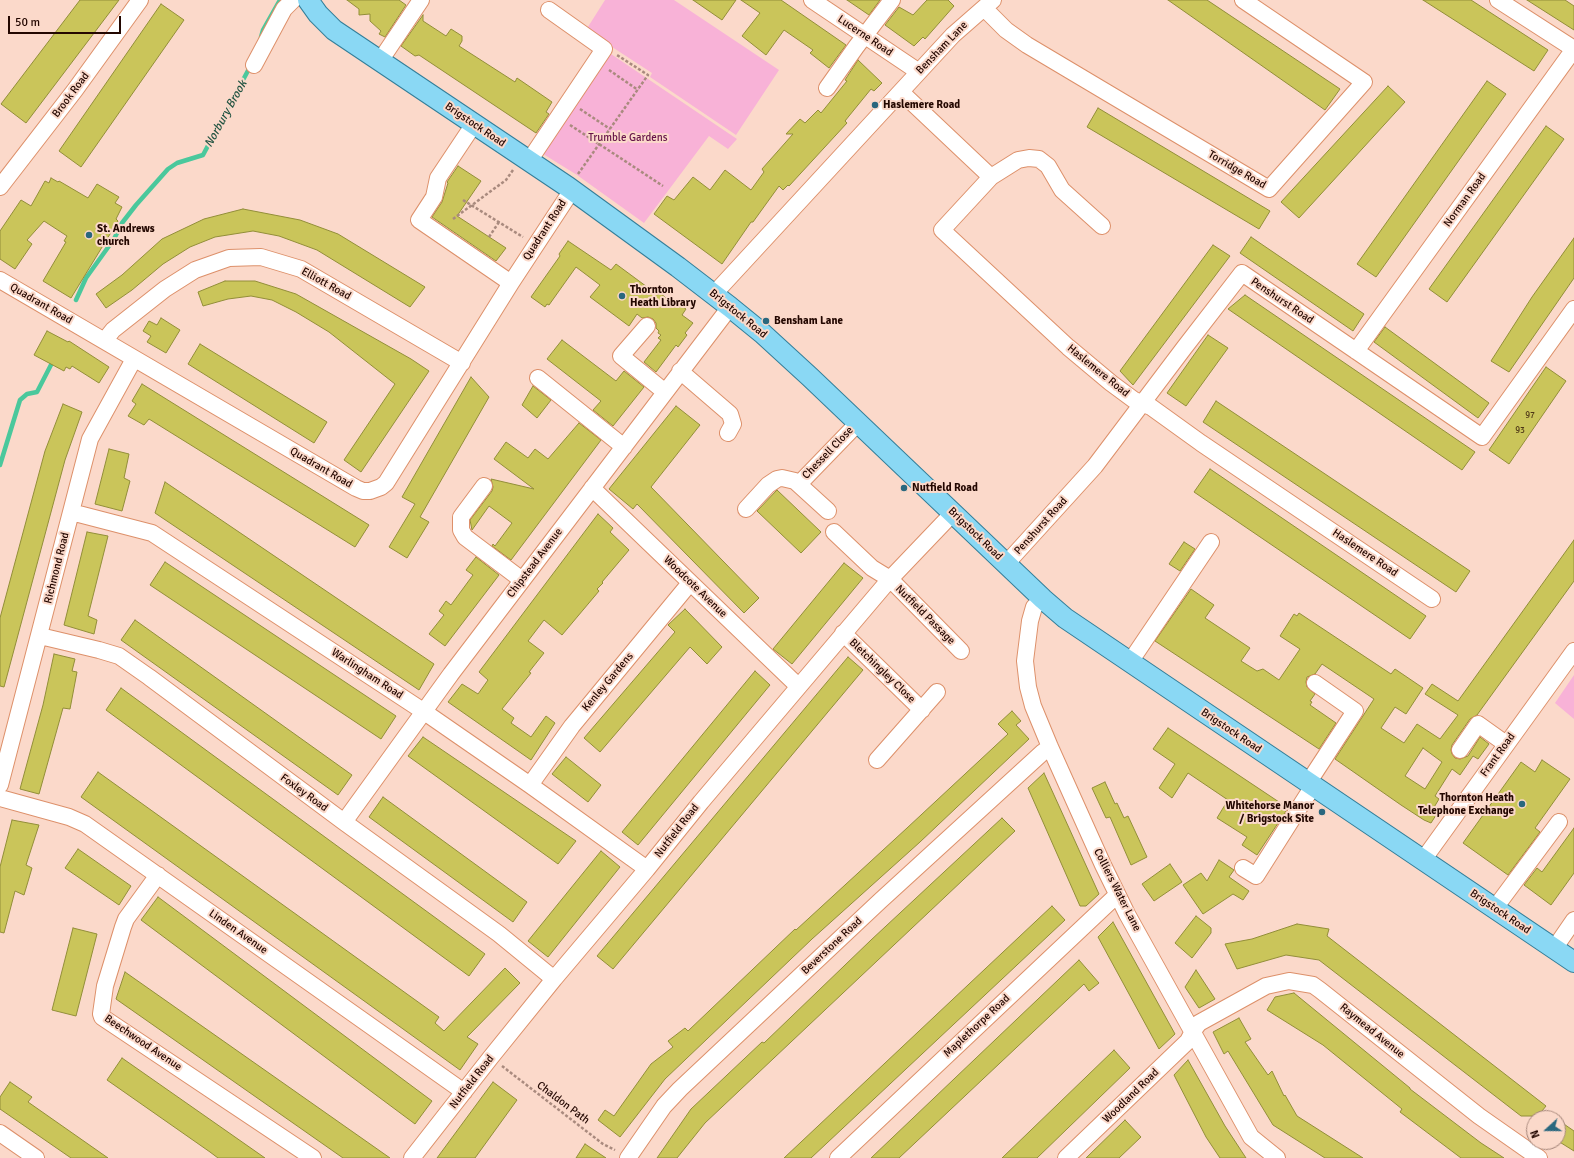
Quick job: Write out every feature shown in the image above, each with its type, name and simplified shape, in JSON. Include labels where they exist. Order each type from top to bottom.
[{"type":"main road","name":"Brigstock Road","points":[[308,0],[318,14],[334,30],[570,189],[730,307],[767,338],[1043,599],[1065,618],[1574,962]]},
{"type":"street","name":"Brook Road","points":[[0,187],[75,90],[140,0]]},
{"type":"street","points":[[254,65],[284,8],[292,0]]},
{"type":"street","points":[[380,62],[422,0]]},
{"type":"street","name":"Lucerne Road","points":[[812,0],[919,72]]},
{"type":"street","points":[[827,88],[892,0]]},
{"type":"street","name":"Torridge Road","points":[[989,4],[1006,30],[1033,48],[1269,189],[1364,82],[1243,0]]},
{"type":"street","points":[[1498,0],[1574,49]]},
{"type":"street","name":"Bensham Lane","points":[[714,294],[953,35],[989,4]]},
{"type":"street","points":[[526,159],[569,102],[600,55],[549,10]]},
{"type":"street","name":"Norman Road","points":[[1356,351],[1574,49]]},
{"type":"street","points":[[901,92],[991,177],[1018,160],[1028,158],[1039,159],[1048,166],[1062,190],[1102,226]]},
{"type":"street","points":[[474,124],[438,178],[434,197],[419,220],[511,283]]},
{"type":"street","name":"Haslemere Road","points":[[991,177],[942,230],[1088,364],[1141,404],[1151,407],[1200,443],[1432,599]]},
{"type":"street","name":"Quadrant Road","points":[[0,280],[105,340],[134,359],[342,481],[363,491],[376,489],[386,483],[570,189]]},
{"type":"street","name":"Elliott Road","points":[[105,340],[113,330],[159,294],[195,270],[229,258],[261,257],[302,269],[462,363]]},
{"type":"street","name":"Penshurst Road","points":[[1006,564],[1095,466],[1242,273],[1482,437],[1574,309]]},
{"type":"street","name":"Chipstead Avenue","points":[[344,822],[423,711],[730,307]]},
{"type":"street","points":[[647,326],[621,356],[665,392]]},
{"type":"street","name":"Richmond Road","points":[[0,785],[40,636],[90,439],[134,359]]},
{"type":"street","points":[[680,371],[730,414],[733,424],[728,433]]},
{"type":"street","points":[[538,378],[624,447]]},
{"type":"street","name":"Chessell Close","points":[[798,484],[858,423]]},
{"type":"street","name":"Chessell Close","points":[[746,509],[768,485],[777,478],[788,478],[798,484],[828,511]]},
{"type":"street","points":[[484,486],[461,517],[461,530],[465,537],[522,580]]},
{"type":"street","name":"Woodcote Avenue","points":[[592,488],[798,686]]},
{"type":"street","name":"Warlingham Road","points":[[71,512],[152,533],[423,711],[530,785],[647,869]]},
{"type":"street","name":"Nutfield Road","points":[[412,1158],[554,979],[798,686],[890,579],[953,513]]},
{"type":"street","name":"Nutfield Passage","points":[[834,532],[872,568],[890,579],[961,651]]},
{"type":"street","points":[[1130,662],[1211,542]]},
{"type":"street","name":"Kenley Gardens","points":[[530,785],[572,726],[690,583]]},
{"type":"street","name":"Colliers Water Lane","points":[[1043,599],[1034,606],[1030,621],[1025,661],[1028,687],[1033,706],[1050,747],[1117,895],[1251,1137],[1277,1158]]},
{"type":"street","name":"Bletchingley Close","points":[[843,633],[922,710]]},
{"type":"street","name":"Foxley Road","points":[[40,636],[119,656],[499,934],[554,979]]},
{"type":"street","name":"Frant Road","points":[[1423,860],[1574,651]]},
{"type":"street","points":[[1243,868],[1256,876],[1355,711],[1315,683]]},
{"type":"street","name":"Bletchingley Close","points":[[877,760],[937,692]]},
{"type":"street","points":[[1460,750],[1478,724],[1506,744]]},
{"type":"street","name":"Beverstone Road","points":[[629,1158],[664,1106],[680,1089],[886,896],[1050,747]]},
{"type":"street","name":"Linden Avenue","points":[[0,798],[69,817],[85,824],[158,874],[464,1092]]},
{"type":"street","points":[[1495,908],[1559,822]]},
{"type":"street","name":"Beechwood Avenue","points":[[158,874],[125,923],[105,986],[101,1014],[102,1017],[313,1158]]},
{"type":"street","name":"Maplethorpe Road","points":[[838,1158],[1117,895]]},
{"type":"street","points":[[1554,949],[1574,920]]},
{"type":"street","name":"Raymead Avenue","points":[[1193,1031],[1199,1023],[1266,986],[1289,981],[1313,986],[1479,1116],[1539,1158]]},
{"type":"street","name":"Woodland Road","points":[[1066,1158],[1188,1040],[1193,1031]]},
{"type":"street","points":[[0,1133],[36,1158]]},
{"type":"path","points":[[570,189],[599,144],[638,90],[648,75],[609,50],[600,55],[638,90]]},
{"type":"path","points":[[569,102],[610,129]]},
{"type":"path","points":[[566,122],[663,186]]},
{"type":"path","points":[[453,219],[506,180],[526,159]]},
{"type":"path","points":[[463,200],[535,245]]},
{"type":"path","points":[[489,237],[499,222]]},
{"type":"path","name":"Chaldon Path","points":[[491,1057],[604,1144],[629,1158]]},
{"type":"green space","points":[[605,0],[674,0],[779,70],[736,135],[650,77],[652,73],[586,30]]},
{"type":"green space","name":"Trumble Gardens","points":[[608,52],[737,139],[728,149],[709,136],[644,223],[577,175],[540,152]]},
{"type":"green space","points":[[1574,675],[1574,719],[1555,703]]},
{"type":"building","points":[[80,0],[119,0],[26,123],[1,104]]},
{"type":"building","points":[[347,0],[399,0],[406,5],[385,37],[379,34],[381,31],[370,21],[370,14],[359,15],[359,9]]},
{"type":"building","points":[[693,0],[736,0],[722,20]]},
{"type":"building","points":[[741,0],[781,0],[846,45],[829,68],[810,53],[813,50],[784,30],[766,55],[742,36],[760,13]]},
{"type":"building","points":[[847,0],[880,0],[869,15]]},
{"type":"building","points":[[927,0],[948,0],[954,6],[925,39],[923,37],[914,46],[885,25],[899,7],[913,15]]},
{"type":"building","points":[[1168,0],[1207,0],[1340,89],[1325,110]]},
{"type":"building","points":[[1423,0],[1471,0],[1548,50],[1534,71]]},
{"type":"building","points":[[1527,0],[1565,0],[1574,6],[1574,30]]},
{"type":"building","points":[[161,4],[184,20],[81,167],[59,151]]},
{"type":"building","points":[[423,15],[423,21],[446,36],[451,29],[462,36],[462,41],[459,46],[515,82],[517,78],[552,102],[546,112],[549,114],[536,133],[419,55],[415,56],[401,46]]},
{"type":"building","points":[[858,60],[882,83],[874,91],[871,89],[845,121],[847,123],[789,186],[788,185],[783,190],[779,186],[753,222],[751,222],[722,264],[654,214],[667,196],[674,200],[693,177],[710,190],[725,170],[751,190],[764,172],[762,169],[793,134],[786,134],[800,119],[805,123],[818,110],[821,113],[847,81],[845,80]]},
{"type":"building","points":[[1487,81],[1506,94],[1376,277],[1357,264]]},
{"type":"building","points":[[1388,86],[1405,102],[1299,218],[1281,202]]},
{"type":"building","points":[[1098,108],[1270,211],[1259,229],[1087,127]]},
{"type":"building","points":[[1546,126],[1564,139],[1447,302],[1429,289]]},
{"type":"building","points":[[458,166],[481,181],[457,216],[506,248],[496,261],[432,217],[442,202],[448,183],[447,182]]},
{"type":"building","name":"St. Andrews church","points":[[51,178],[88,198],[97,184],[119,197],[115,203],[122,207],[116,219],[118,221],[71,298],[43,281],[66,242],[64,241],[67,236],[44,221],[27,240],[32,244],[15,269],[0,259],[0,231],[21,200],[31,206],[45,181],[49,183]]},
{"type":"building","points":[[243,209],[300,220],[338,234],[425,287],[410,307],[317,250],[279,236],[253,231],[215,237],[190,247],[163,264],[132,290],[106,308],[96,294],[122,275],[162,239],[204,219]]},
{"type":"building","points":[[1251,237],[1364,314],[1353,331],[1240,253]]},
{"type":"building","points":[[1574,238],[1574,278],[1509,372],[1491,361],[1532,297]]},
{"type":"building","points":[[568,241],[611,270],[616,264],[658,295],[660,293],[671,302],[673,300],[686,309],[682,315],[693,323],[685,333],[687,335],[678,347],[676,345],[656,372],[644,362],[661,340],[658,338],[661,335],[658,333],[659,331],[656,328],[656,323],[653,319],[648,317],[642,318],[637,314],[629,326],[590,297],[600,285],[576,267],[549,305],[547,304],[545,307],[531,297],[560,256],[559,254]]},
{"type":"building","points":[[1213,245],[1230,256],[1133,385],[1120,371]]},
{"type":"building","points":[[225,281],[255,281],[296,294],[411,359],[429,371],[361,472],[344,460],[395,384],[329,332],[296,312],[272,300],[251,296],[228,299],[203,306],[198,292]]},
{"type":"building","points":[[1245,295],[1475,452],[1462,470],[1228,309]]},
{"type":"building","points":[[161,318],[180,330],[166,353],[147,342],[151,336],[143,331],[149,321],[157,325]]},
{"type":"building","points":[[1385,327],[1489,403],[1478,418],[1374,342]]},
{"type":"building","points":[[47,331],[68,342],[69,341],[109,367],[99,383],[72,366],[70,369],[66,367],[64,371],[34,355]]},
{"type":"building","points":[[1208,335],[1228,348],[1186,406],[1167,393]]},
{"type":"building","points":[[562,340],[616,381],[624,371],[644,387],[613,426],[593,410],[601,401],[547,359]]},
{"type":"building","points":[[200,344],[327,422],[314,443],[188,364]]},
{"type":"building","points":[[1546,367],[1566,381],[1509,464],[1489,450]]},
{"type":"building","points":[[471,377],[489,397],[420,517],[429,522],[407,558],[389,547],[415,504],[402,497]]},
{"type":"building","points":[[142,384],[369,525],[355,547],[149,419],[144,425],[128,416],[136,404],[132,401]]},
{"type":"building","points":[[533,386],[551,400],[537,418],[522,405]]},
{"type":"building","points":[[1216,401],[1470,571],[1456,592],[1203,422]]},
{"type":"building","points":[[63,404],[82,412],[65,460],[4,687],[0,686],[0,618],[45,451]]},
{"type":"building","points":[[676,406],[700,425],[651,487],[759,598],[744,613],[637,504],[633,509],[609,489]]},
{"type":"building","points":[[579,423],[601,440],[511,560],[492,546],[493,544],[495,546],[512,523],[489,506],[472,530],[470,520],[492,491],[493,487],[491,479],[534,489],[494,459],[506,442],[528,458],[535,449],[548,459]]},
{"type":"building","points":[[109,449],[129,454],[124,478],[130,481],[122,511],[95,504]]},
{"type":"building","points":[[1210,469],[1426,616],[1410,639],[1194,492]]},
{"type":"building","points":[[165,482],[434,664],[419,690],[155,513]]},
{"type":"building","points":[[777,490],[821,532],[801,553],[757,511]]},
{"type":"building","points":[[598,514],[613,528],[610,532],[629,550],[602,582],[603,583],[597,589],[599,591],[562,635],[544,620],[528,641],[544,653],[529,672],[531,673],[502,709],[514,718],[511,723],[531,737],[546,716],[555,723],[531,760],[448,702],[462,684],[478,694],[488,680],[479,672]]},
{"type":"building","points":[[87,532],[108,536],[88,616],[97,620],[94,634],[64,625]]},
{"type":"building","points":[[1574,540],[1574,581],[1477,715],[1470,719],[1452,745],[1452,754],[1455,758],[1460,759],[1468,756],[1480,737],[1489,744],[1478,759],[1473,756],[1460,775],[1452,769],[1435,796],[1439,799],[1433,809],[1438,812],[1431,823],[1401,805],[1335,759],[1374,699],[1322,664],[1315,674],[1307,677],[1307,687],[1315,694],[1310,701],[1312,702],[1310,705],[1336,723],[1319,749],[1155,641],[1191,589],[1214,605],[1205,618],[1250,648],[1241,661],[1257,671],[1263,669],[1279,680],[1300,649],[1280,636],[1294,614],[1297,616],[1299,613],[1391,674],[1395,669],[1423,688],[1406,714],[1395,707],[1381,728],[1404,743],[1417,724],[1440,739],[1458,715],[1425,694],[1432,684],[1458,701]],"holes":[[[1423,748],[1442,762],[1425,789],[1405,776]]]},
{"type":"building","points":[[1184,542],[1195,549],[1180,571],[1169,564]]},
{"type":"building","points":[[476,557],[499,575],[445,646],[429,634],[444,615],[439,611],[446,601],[451,605],[473,575],[466,570]]},
{"type":"building","points":[[165,562],[396,716],[381,739],[150,585]]},
{"type":"building","points":[[844,563],[863,578],[792,664],[773,649]]},
{"type":"building","points":[[685,609],[722,647],[707,664],[690,647],[600,752],[584,738],[675,632],[668,625]]},
{"type":"building","points":[[135,620],[352,775],[338,795],[121,640]]},
{"type":"building","points":[[54,654],[75,659],[72,671],[77,672],[70,709],[63,708],[39,794],[20,789],[43,705]]},
{"type":"building","points":[[848,657],[863,670],[613,969],[597,956]]},
{"type":"building","points":[[755,671],[770,685],[638,845],[622,832]]},
{"type":"building","points":[[121,688],[485,954],[469,976],[106,710]]},
{"type":"building","points":[[1012,711],[1021,721],[1016,725],[1029,739],[920,842],[812,939],[665,1079],[620,1137],[598,1120],[605,1110],[614,1116],[651,1064],[673,1047],[668,1041],[685,1028],[688,1031],[795,929],[796,930],[1008,734],[998,724]]},
{"type":"building","points":[[1168,728],[1288,808],[1257,855],[1242,845],[1247,837],[1217,818],[1228,800],[1188,773],[1172,798],[1159,788],[1175,764],[1153,749]]},
{"type":"building","points":[[423,737],[576,841],[558,864],[408,756]]},
{"type":"building","points":[[566,757],[601,785],[588,802],[552,774]]},
{"type":"building","name":"Thornton Heath Telephone Exchange","points":[[1542,760],[1570,779],[1535,828],[1540,832],[1508,875],[1463,843],[1521,762],[1535,772]]},
{"type":"building","points":[[98,772],[439,1017],[435,1023],[444,1031],[505,968],[520,983],[467,1037],[478,1044],[460,1070],[81,797]]},
{"type":"building","points":[[1044,773],[1099,894],[1086,906],[1080,906],[1028,788]]},
{"type":"building","points":[[1105,782],[1115,804],[1117,803],[1124,818],[1128,816],[1147,857],[1131,865],[1110,817],[1106,818],[1092,788]]},
{"type":"building","points":[[383,797],[527,902],[513,922],[369,817]]},
{"type":"building","points":[[1002,818],[1015,831],[705,1123],[677,1158],[657,1158],[691,1109],[762,1042],[764,1043],[871,940]]},
{"type":"building","points":[[12,820],[39,825],[26,865],[32,868],[24,895],[15,891],[4,933],[0,932],[0,867]]},
{"type":"building","points":[[1574,828],[1574,873],[1551,905],[1524,885],[1537,868],[1542,872]]},
{"type":"building","points":[[78,849],[131,886],[119,905],[65,868]]},
{"type":"building","points":[[601,851],[620,867],[548,957],[528,941]]},
{"type":"building","points":[[1219,860],[1234,870],[1229,877],[1249,891],[1243,900],[1233,894],[1203,914],[1183,885],[1201,873],[1207,881]]},
{"type":"building","points":[[1170,864],[1182,882],[1154,901],[1142,884]]},
{"type":"building","points":[[158,897],[432,1101],[415,1124],[141,920]]},
{"type":"building","points":[[1052,906],[1065,920],[811,1158],[784,1158]]},
{"type":"building","points":[[1196,916],[1211,928],[1211,933],[1192,958],[1175,943]]},
{"type":"building","points":[[1113,922],[1175,1034],[1159,1049],[1098,937]]},
{"type":"building","points":[[1297,924],[1329,929],[1327,936],[1546,1106],[1543,1110],[1526,1110],[1526,1116],[1521,1116],[1319,960],[1286,955],[1237,969],[1225,944],[1252,939]]},
{"type":"building","points":[[73,928],[97,934],[76,1016],[52,1010]]},
{"type":"building","points":[[1079,960],[1099,983],[1089,991],[1084,984],[899,1158],[871,1158]]},
{"type":"building","points":[[1196,970],[1215,999],[1199,1008],[1185,987]]},
{"type":"building","points":[[125,972],[390,1158],[343,1158],[116,999]]},
{"type":"building","points":[[1294,993],[1410,1089],[1481,1143],[1504,1158],[1461,1158],[1400,1112],[1402,1109],[1323,1045],[1267,1010],[1275,997]]},
{"type":"building","points":[[1239,1018],[1251,1039],[1245,1042],[1268,1075],[1272,1071],[1284,1096],[1285,1095],[1297,1116],[1363,1158],[1325,1158],[1273,1125],[1228,1051],[1224,1054],[1213,1032]]},
{"type":"building","points":[[1114,1050],[1130,1068],[1037,1158],[1002,1158]]},
{"type":"building","points":[[122,1058],[265,1158],[218,1158],[107,1080]]},
{"type":"building","points":[[1188,1060],[1225,1126],[1246,1158],[1220,1158],[1206,1137],[1174,1075]]},
{"type":"building","points":[[10,1082],[32,1097],[28,1102],[108,1158],[71,1158],[0,1109],[0,1097]]},
{"type":"building","points":[[493,1082],[517,1100],[475,1158],[437,1158]]},
{"type":"building","points":[[1125,1120],[1141,1137],[1119,1158],[1086,1158]]},
{"type":"building","points":[[1566,1126],[1574,1131],[1574,1151],[1566,1146]]},
{"type":"building","points":[[585,1144],[606,1158],[576,1158]]},
{"type":"waterway","name":"Norbury Brook","points":[[261,37],[263,30],[280,0]]},
{"type":"waterway","name":"Norbury Brook","points":[[76,300],[86,278],[114,239],[122,223],[136,205],[168,169],[177,163],[203,155],[251,65]]},
{"type":"waterway","name":"Norbury Brook","points":[[0,465],[20,400],[27,394],[37,392],[54,359]]},
{"type":"place","name":"Haslemere Road","points":[[875,105]]},
{"type":"place","name":"St. Andrews church","points":[[89,235]]},
{"type":"place","name":"Thornton Heath Library","points":[[622,296]]},
{"type":"place","name":"Bensham Lane","points":[[766,321]]},
{"type":"place","name":"Nutfield Road","points":[[904,488]]},
{"type":"place","name":"Thornton Heath Telephone Exchange","points":[[1522,804]]},
{"type":"place","name":"Whitehorse Manor / Brigstock Site","points":[[1322,812]]}]
